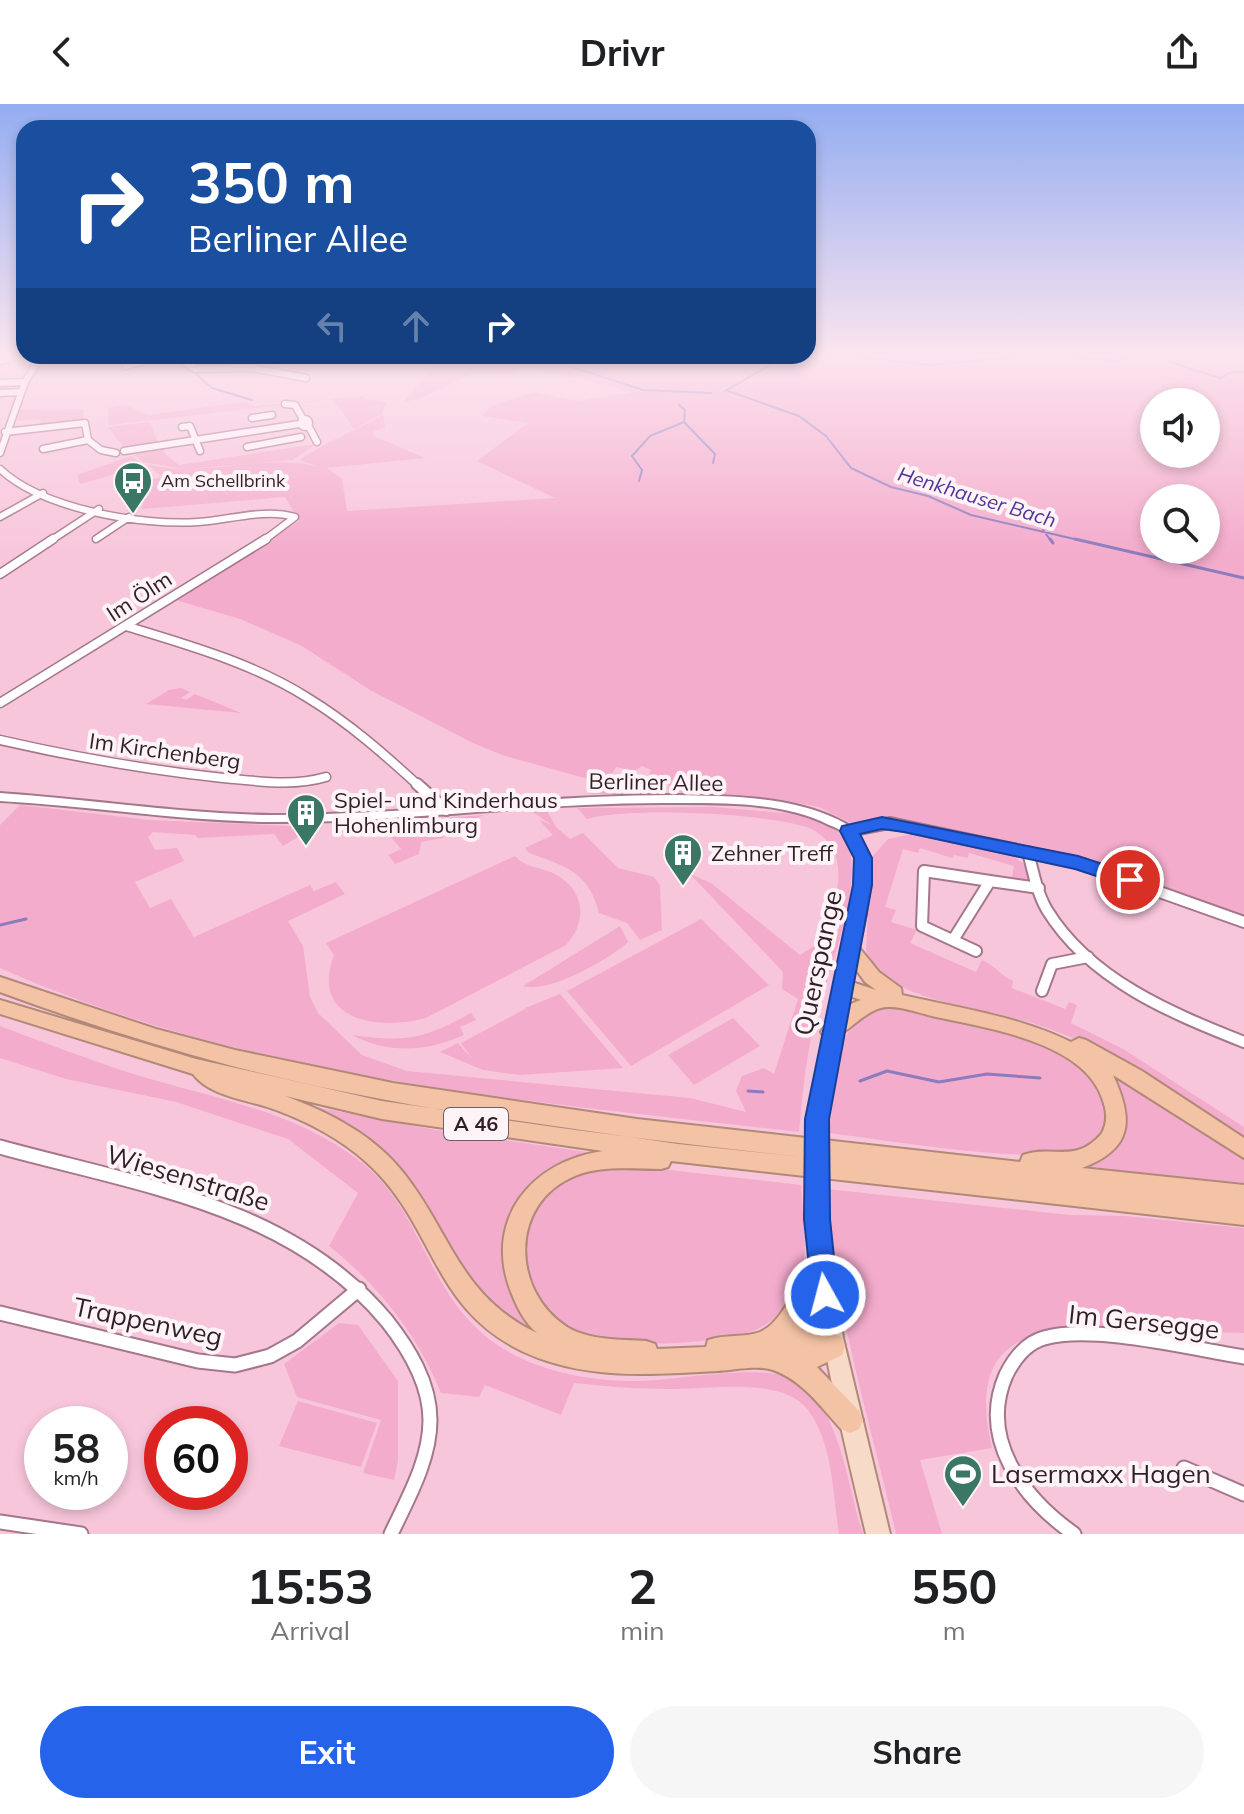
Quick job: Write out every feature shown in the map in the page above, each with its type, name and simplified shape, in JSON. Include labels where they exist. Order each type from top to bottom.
[{"type":"highway","points":[[851,950],[892,997],[1044,1038],[1091,1063],[1114,1095],[1118,1120],[1114,1132],[1095,1153],[1079,1160],[1047,1163],[982,1158],[943,1163]]},
{"type":"highway","name":"A 46","points":[[0,984],[163,1042],[402,1096],[736,1141],[1244,1195]]},
{"type":"highway","points":[[843,986],[1054,1035],[1102,1056],[1244,1149]]},
{"type":"highway","points":[[831,1032],[858,1008],[892,997]]},
{"type":"highway","name":"A 46","points":[[0,1007],[196,1067],[382,1110],[760,1162],[1244,1215]]},
{"type":"highway","points":[[196,1067],[218,1085],[309,1115],[362,1147],[408,1192],[462,1290],[493,1321],[530,1344],[587,1361],[620,1363],[769,1351],[809,1376],[850,1420]]},
{"type":"highway","points":[[760,1162],[626,1159],[590,1162],[553,1177],[529,1203],[515,1231],[513,1269],[523,1298],[538,1318],[578,1345],[649,1353],[769,1351],[817,1355],[833,1346]]},
{"type":"highway","points":[[769,1351],[798,1312],[821,1270]]},
{"type":"main road","name":"Querspange","points":[[843,986],[831,1032],[817,1119],[817,1219],[821,1270],[833,1346],[878,1534]]},
{"type":"street","points":[[0,451],[10,421]]},
{"type":"street","points":[[264,421],[275,442]]},
{"type":"street","points":[[5,432],[85,423],[88,440],[101,450],[121,455],[124,451],[303,423],[317,442]]},
{"type":"street","points":[[182,427],[200,424]]},
{"type":"street","points":[[190,426],[200,451]]},
{"type":"street","points":[[247,447],[301,437]]},
{"type":"street","points":[[43,449],[88,440]]},
{"type":"street","points":[[0,469],[3,479],[129,517]]},
{"type":"street","points":[[0,517],[43,493]]},
{"type":"street","points":[[0,574],[99,509]]},
{"type":"street","name":"Im Ölm","points":[[0,703],[290,524],[295,517],[284,512],[156,522],[129,517]]},
{"type":"street","points":[[96,539],[129,517]]},
{"type":"street","points":[[126,626],[223,658],[296,692],[328,711],[446,810]]},
{"type":"street","name":"Im Kirchenberg","points":[[0,740],[91,761],[194,776],[302,783],[326,777]]},
{"type":"street","name":"Berliner Allee","points":[[0,797],[254,818],[590,800],[684,800],[798,808],[828,816],[849,831]]},
{"type":"street","points":[[849,831],[890,823],[1028,852],[1106,871],[1244,922]]},
{"type":"street","name":"Querspange","points":[[843,986],[861,896],[863,858],[849,831]]},
{"type":"street","points":[[1028,852],[1047,909],[1088,957],[1127,987],[1167,1010],[1244,1042]]},
{"type":"street","points":[[976,951],[922,926],[924,871],[1039,888]]},
{"type":"street","points":[[953,940],[990,881]]},
{"type":"street","points":[[1042,991],[1052,964],[1088,957]]},
{"type":"street","name":"Wiesenstraße","points":[[0,1147],[214,1206],[265,1225],[323,1256],[359,1289],[391,1325],[415,1362],[429,1398],[426,1450],[391,1534]]},
{"type":"street","name":"Trappenweg","points":[[0,1313],[198,1361],[235,1365],[270,1356],[297,1341],[359,1289]]},
{"type":"street","name":"Im Gersegge","points":[[1074,1534],[1029,1498],[1013,1476],[1002,1445],[995,1417],[999,1384],[1017,1355],[1046,1337],[1084,1335],[1244,1357]]},
{"type":"street","points":[[1184,1468],[1244,1494]]},
{"type":"street","points":[[0,1522],[81,1534]]},
{"type":"shaded area","points":[[41,421],[82,421],[82,422],[40,425]]},
{"type":"shaded area","points":[[109,421],[146,421],[109,425]]},
{"type":"shaded area","points":[[348,421],[369,421],[354,429]]},
{"type":"shaded area","points":[[372,421],[384,421],[385,428],[373,431],[374,436],[425,458],[327,468],[342,479],[347,511],[555,498],[477,461],[528,423],[513,421],[1140,421],[1140,468],[1220,468],[1220,421],[1244,421],[1244,918],[1012,844],[885,819],[853,824],[819,807],[793,802],[681,795],[678,787],[661,784],[649,776],[651,770],[642,766],[634,771],[616,767],[608,780],[622,786],[654,789],[668,794],[589,794],[595,781],[502,755],[473,743],[370,690],[302,646],[240,619],[172,599],[299,521],[285,497],[142,509],[145,489],[125,494],[127,486],[162,477],[147,464],[189,469],[276,462],[319,467],[300,460]]},
{"type":"shaded area","points":[[150,422],[158,443],[125,449],[108,427]]},
{"type":"shaded area","points":[[316,444],[293,460],[184,469],[143,462],[131,452],[162,445],[166,455],[179,465]]},
{"type":"shaded area","points":[[131,456],[144,466],[80,484],[77,475]]},
{"type":"shaded area","points":[[181,688],[190,692],[181,698],[186,700],[195,694],[241,713],[146,704],[169,690]]},
{"type":"shaded area","points":[[20,805],[150,820],[315,827],[283,846],[274,834],[198,838],[195,835],[153,832],[148,837],[155,850],[177,848],[184,861],[135,882],[150,908],[171,899],[194,937],[310,885],[314,891],[336,882],[345,894],[288,921],[303,946],[310,997],[318,1013],[362,1055],[407,1071],[690,1098],[746,1112],[736,1091],[742,1076],[764,1068],[774,1074],[798,999],[782,989],[783,972],[690,874],[711,883],[800,955],[823,940],[834,905],[838,868],[830,845],[809,828],[760,818],[696,813],[633,813],[587,819],[577,808],[714,807],[808,815],[832,827],[842,836],[849,848],[852,867],[851,889],[840,940],[810,1046],[799,1132],[494,1096],[292,1061],[193,1037],[96,1006],[0,968],[0,825]]},
{"type":"shaded area","points":[[531,811],[547,811],[556,827],[570,839],[583,833],[618,868],[654,877],[660,885],[662,930],[640,940],[627,923],[599,913],[589,888],[574,872],[529,853],[525,848],[553,835],[539,820],[552,825]]},
{"type":"shaded area","points":[[484,815],[444,833],[443,838],[421,842],[419,854],[395,864],[388,855],[401,849],[385,830],[372,835],[363,824]]},
{"type":"shaded area","points":[[912,834],[1011,855],[1024,864],[1030,885],[1011,882],[1014,866],[969,853],[968,858],[954,855],[952,858],[920,848],[918,853],[903,849],[885,907],[896,910],[891,922],[917,930],[910,943],[976,972],[982,960],[1013,981],[1012,988],[1065,1009],[1069,1002],[1077,1005],[1071,1023],[1123,1049],[1244,1127],[1244,1141],[1134,1069],[1076,1040],[1014,1018],[929,998],[889,979],[874,966],[866,950],[871,858],[888,839]]},
{"type":"shaded area","points":[[515,856],[524,863],[555,874],[572,888],[580,906],[580,916],[578,926],[566,945],[426,1018],[408,1022],[370,1021],[353,1016],[340,1007],[331,995],[329,977],[334,955],[326,943]]},
{"type":"shaded area","points":[[701,919],[769,985],[631,1066],[567,991]]},
{"type":"shaded area","points":[[620,926],[628,942],[607,958],[547,985],[523,986]]},
{"type":"shaded area","points":[[560,994],[623,1068],[520,1075],[483,1070],[440,1052],[458,1043],[473,1060],[461,1043],[525,1009],[530,1015],[525,1008]]},
{"type":"shaded area","points":[[885,1008],[926,1013],[1011,1033],[1074,1059],[1101,1091],[1106,1107],[1105,1127],[1094,1141],[1078,1150],[1030,1155],[958,1150],[829,1133],[833,1077],[843,1041],[853,1026],[867,1015]]},
{"type":"shaded area","points":[[471,1013],[476,1020],[460,1027],[464,1035],[436,1045],[394,1048],[352,1035],[413,1037],[439,1029]]},
{"type":"shaded area","points":[[733,1018],[760,1046],[694,1085],[668,1055]]},
{"type":"shaded area","points":[[0,1026],[115,1068],[288,1120],[338,1146],[361,1162],[385,1186],[404,1213],[451,1298],[472,1323],[499,1346],[535,1364],[588,1378],[615,1381],[745,1372],[784,1376],[798,1381],[812,1393],[833,1429],[863,1534],[839,1534],[831,1470],[823,1438],[808,1410],[796,1399],[780,1392],[741,1387],[654,1389],[574,1383],[561,1415],[485,1385],[479,1397],[441,1393],[421,1351],[395,1312],[364,1277],[329,1246],[358,1193],[288,1139],[176,1102],[66,1079],[0,1058]]},
{"type":"shaded area","points":[[1074,1046],[1244,1153],[1244,1183],[1071,1166],[1122,1122]]},
{"type":"shaded area","points":[[294,1103],[436,1130],[607,1155],[555,1172],[508,1253],[577,1354],[486,1308],[420,1202]]},
{"type":"shaded area","points":[[599,1169],[661,1169],[801,1185],[804,1259],[798,1288],[788,1306],[764,1325],[743,1334],[672,1343],[593,1337],[571,1329],[554,1318],[541,1304],[532,1287],[525,1250],[527,1231],[533,1214],[544,1198],[559,1185]]},
{"type":"shaded area","points":[[827,1189],[1070,1215],[1125,1216],[1244,1228],[1244,1333],[1204,1332],[1208,1345],[1089,1330],[1051,1332],[1019,1342],[996,1362],[986,1397],[992,1448],[920,1460],[942,1534],[896,1534],[845,1320]]},
{"type":"shaded area","points":[[339,1323],[358,1325],[398,1381],[398,1460],[394,1480],[363,1473],[381,1420],[297,1397],[284,1364]]},
{"type":"shaded area","points":[[298,1401],[377,1423],[361,1467],[279,1446]]},
{"type":"waterway","name":"Henkhauser Bach","points":[[805,421],[826,436],[851,468],[891,487],[928,496],[971,515],[1044,532]]},
{"type":"waterway","points":[[639,481],[642,470],[632,456],[650,436],[684,422]]},
{"type":"waterway","points":[[684,422],[715,454],[713,463]]},
{"type":"waterway","name":"Henkhauser Bach","points":[[1044,532],[1083,541]]},
{"type":"waterway","points":[[1044,532],[1051,541]]},
{"type":"waterway","points":[[1050,539],[1053,543]]},
{"type":"waterway","name":"Henkhauser Bach","points":[[1075,539],[1244,578]]},
{"type":"waterway","points":[[0,925],[26,919]]},
{"type":"waterway","points":[[860,1081],[887,1071],[939,1082],[987,1074],[1040,1078]]},
{"type":"waterway","points":[[748,1091],[763,1092]]},
{"type":"place","name":"Am Schellbrink","points":[[133,515]]},
{"type":"place","name":"Spiel- und Kinderhaus Hohenlimburg","points":[[306,847]]},
{"type":"place","name":"Zehner Treff","points":[[683,887]]},
{"type":"place","name":"Lasermaxx Hagen","points":[[963,1508]]},
{"type":"route","points":[[825,1295],[817,1219],[817,1119],[831,1032],[857,925],[863,885],[863,858],[858,843],[849,831],[890,823],[1078,863],[1130,880]]}]
